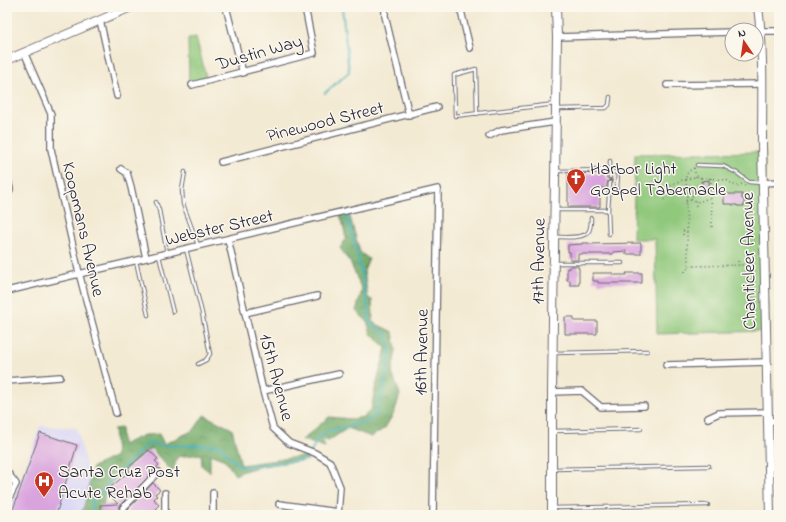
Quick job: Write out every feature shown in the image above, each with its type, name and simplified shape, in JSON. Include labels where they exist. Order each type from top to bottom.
[{"type":"street","points":[[7,60],[131,7]]},
{"type":"street","points":[[226,7],[243,73]]},
{"type":"street","name":"Dustin Way","points":[[192,85],[314,54],[305,7]]},
{"type":"street","points":[[385,7],[385,16],[409,114]]},
{"type":"street","points":[[460,7],[470,48]]},
{"type":"street","name":"17th Avenue","points":[[552,512],[552,353],[557,37],[556,7]]},
{"type":"street","name":"Chanticleer Avenue","points":[[758,7],[759,22]]},
{"type":"street","points":[[100,20],[117,96]]},
{"type":"street","points":[[764,31],[779,31]]},
{"type":"street","points":[[557,37],[724,32]]},
{"type":"street","name":"Koopmans Avenue","points":[[24,52],[51,114],[51,149],[79,273],[116,413]]},
{"type":"street","name":"Chanticleer Avenue","points":[[761,62],[763,84],[762,144],[770,515]]},
{"type":"street","points":[[667,85],[763,84]]},
{"type":"street","name":"Pinewood Street","points":[[221,162],[437,107]]},
{"type":"street","points":[[489,136],[501,130],[556,122]]},
{"type":"street","points":[[121,169],[126,173],[131,188],[146,258]]},
{"type":"street","points":[[7,176],[10,190],[7,198]]},
{"type":"street","points":[[763,184],[779,182]]},
{"type":"street","name":"Webster Street","points":[[7,291],[438,189]]},
{"type":"street","name":"16th Avenue","points":[[433,515],[438,189]]},
{"type":"street","name":"15th Avenue","points":[[228,239],[273,428],[289,443],[315,453],[330,462],[340,487],[338,514]]},
{"type":"street","points":[[246,312],[317,296]]},
{"type":"street","points":[[666,365],[767,362]]},
{"type":"street","points":[[263,391],[339,374]]},
{"type":"street","points":[[7,382],[60,377]]},
{"type":"street","points":[[552,392],[582,391],[601,407],[644,406]]},
{"type":"street","points":[[708,418],[719,413],[768,412]]},
{"type":"street","points":[[769,421],[779,421]]},
{"type":"street","points":[[7,472],[16,484],[7,502]]},
{"type":"street","points":[[124,515],[123,508],[158,472]]},
{"type":"street","points":[[165,493],[165,515]]},
{"type":"street","points":[[213,493],[213,515]]},
{"type":"street","points":[[279,504],[338,514]]},
{"type":"lane","points":[[477,114],[476,69],[454,74],[454,116],[477,114],[556,107],[606,108],[609,105],[610,97]]},
{"type":"lane","points":[[610,161],[610,177]]},
{"type":"lane","points":[[698,165],[723,166],[737,173],[749,182],[763,184]]},
{"type":"lane","points":[[555,171],[610,170],[618,174],[617,188],[609,193]]},
{"type":"lane","points":[[185,172],[182,190],[183,204],[199,246]]},
{"type":"lane","points":[[609,234],[608,210],[610,183]]},
{"type":"lane","points":[[156,202],[159,210],[167,253]]},
{"type":"lane","points":[[554,210],[608,210]]},
{"type":"lane","points":[[554,237],[583,236],[590,230],[591,218]]},
{"type":"lane","points":[[186,249],[210,354],[206,360],[198,364]]},
{"type":"lane","points":[[159,255],[173,312]]},
{"type":"lane","points":[[136,261],[148,314]]},
{"type":"lane","points":[[554,263],[622,263]]},
{"type":"lane","points":[[552,353],[647,351]]},
{"type":"lane","points":[[552,431],[641,429]]},
{"type":"lane","points":[[552,469],[709,466]]},
{"type":"lane","points":[[552,512],[708,505]]},
{"type":"path","points":[[685,276],[685,271],[688,268],[686,202],[688,189],[686,184],[686,175],[698,165]]},
{"type":"path","points":[[694,168],[696,177]]},
{"type":"path","points":[[664,200],[670,186],[686,179],[699,176],[701,178],[726,180],[736,186],[742,184],[748,187]]},
{"type":"path","points":[[701,178],[701,190],[712,190]]},
{"type":"path","points":[[711,178],[712,198],[710,208],[712,227]]},
{"type":"path","points":[[712,187],[717,187],[717,179]]},
{"type":"path","points":[[692,200],[693,194]]},
{"type":"path","points":[[692,200],[695,202],[700,202],[702,199],[712,198]]},
{"type":"path","points":[[686,202],[692,200]]},
{"type":"path","points":[[695,202],[696,206]]},
{"type":"path","points":[[683,235],[683,232],[687,231]]},
{"type":"path","points":[[749,265],[756,258]]},
{"type":"path","points":[[688,266],[749,265],[756,271]]},
{"type":"shaded area","points":[[40,426],[77,428],[95,502],[95,515],[8,515]]},
{"type":"green space","points":[[196,37],[207,81],[189,85],[188,39]]},
{"type":"green space","points":[[764,152],[768,331],[657,334],[655,239],[633,239],[635,154]]},
{"type":"green space","points":[[349,213],[360,252],[369,259],[364,271],[368,298],[372,300],[372,322],[393,332],[396,350],[392,373],[400,394],[395,411],[385,428],[371,437],[348,428],[328,441],[322,439],[325,447],[302,440],[329,417],[352,419],[363,417],[371,410],[386,348],[371,334],[367,321],[356,311],[362,290],[351,264],[340,248],[346,239],[340,215]]},
{"type":"green space","points":[[204,415],[232,429],[241,465],[304,456],[308,460],[260,467],[235,475],[225,460],[210,454],[210,472],[202,466],[201,454],[177,457],[173,473],[151,448],[136,459],[106,489],[103,515],[81,515],[93,467],[116,456],[114,429],[121,428],[122,445],[144,435],[159,434],[164,444],[194,430]]},
{"type":"building","points":[[606,173],[606,177],[610,180],[612,179],[612,182],[611,180],[608,181],[607,188],[600,188],[600,207],[568,207],[568,174]]},
{"type":"building","points":[[709,180],[709,188],[702,189],[702,181]]},
{"type":"building","points":[[724,194],[742,194],[744,206],[724,204]]},
{"type":"building","points":[[582,243],[641,243],[641,254],[626,254],[626,251],[613,252],[613,254],[578,254],[578,260],[570,260],[568,245]]},
{"type":"building","points":[[570,266],[578,266],[579,268],[579,285],[570,285],[570,280],[567,280],[567,268],[570,268]]},
{"type":"building","points":[[593,273],[627,275],[626,273],[642,273],[642,283],[598,283],[598,281],[593,281]]},
{"type":"building","points":[[565,317],[574,317],[574,321],[597,321],[597,334],[565,334]]},
{"type":"building","points":[[40,433],[77,445],[56,515],[11,515]]},
{"type":"building","points":[[149,450],[158,459],[155,461],[159,465],[120,505],[120,515],[101,515],[100,505],[118,504],[106,491],[130,471],[128,468]]},
{"type":"building","points":[[153,483],[160,490],[155,494],[157,496],[154,499],[159,505],[156,508],[157,509],[151,515],[146,515],[143,511],[139,515],[128,515],[128,509]]},
{"type":"waterway","points":[[325,93],[349,72],[342,7]]},
{"type":"waterway","points":[[92,515],[92,501],[148,443],[167,446],[220,445],[241,467],[306,460],[309,457],[316,441],[325,432],[366,422],[376,415],[385,382],[390,351],[387,335],[370,323],[357,253],[346,214]]},
{"type":"place","name":"Harbor Light Gospel Tabernacle","points":[[576,195]]},
{"type":"place","name":"Santa Cruz Post Acute Rehab","points":[[44,498]]}]
